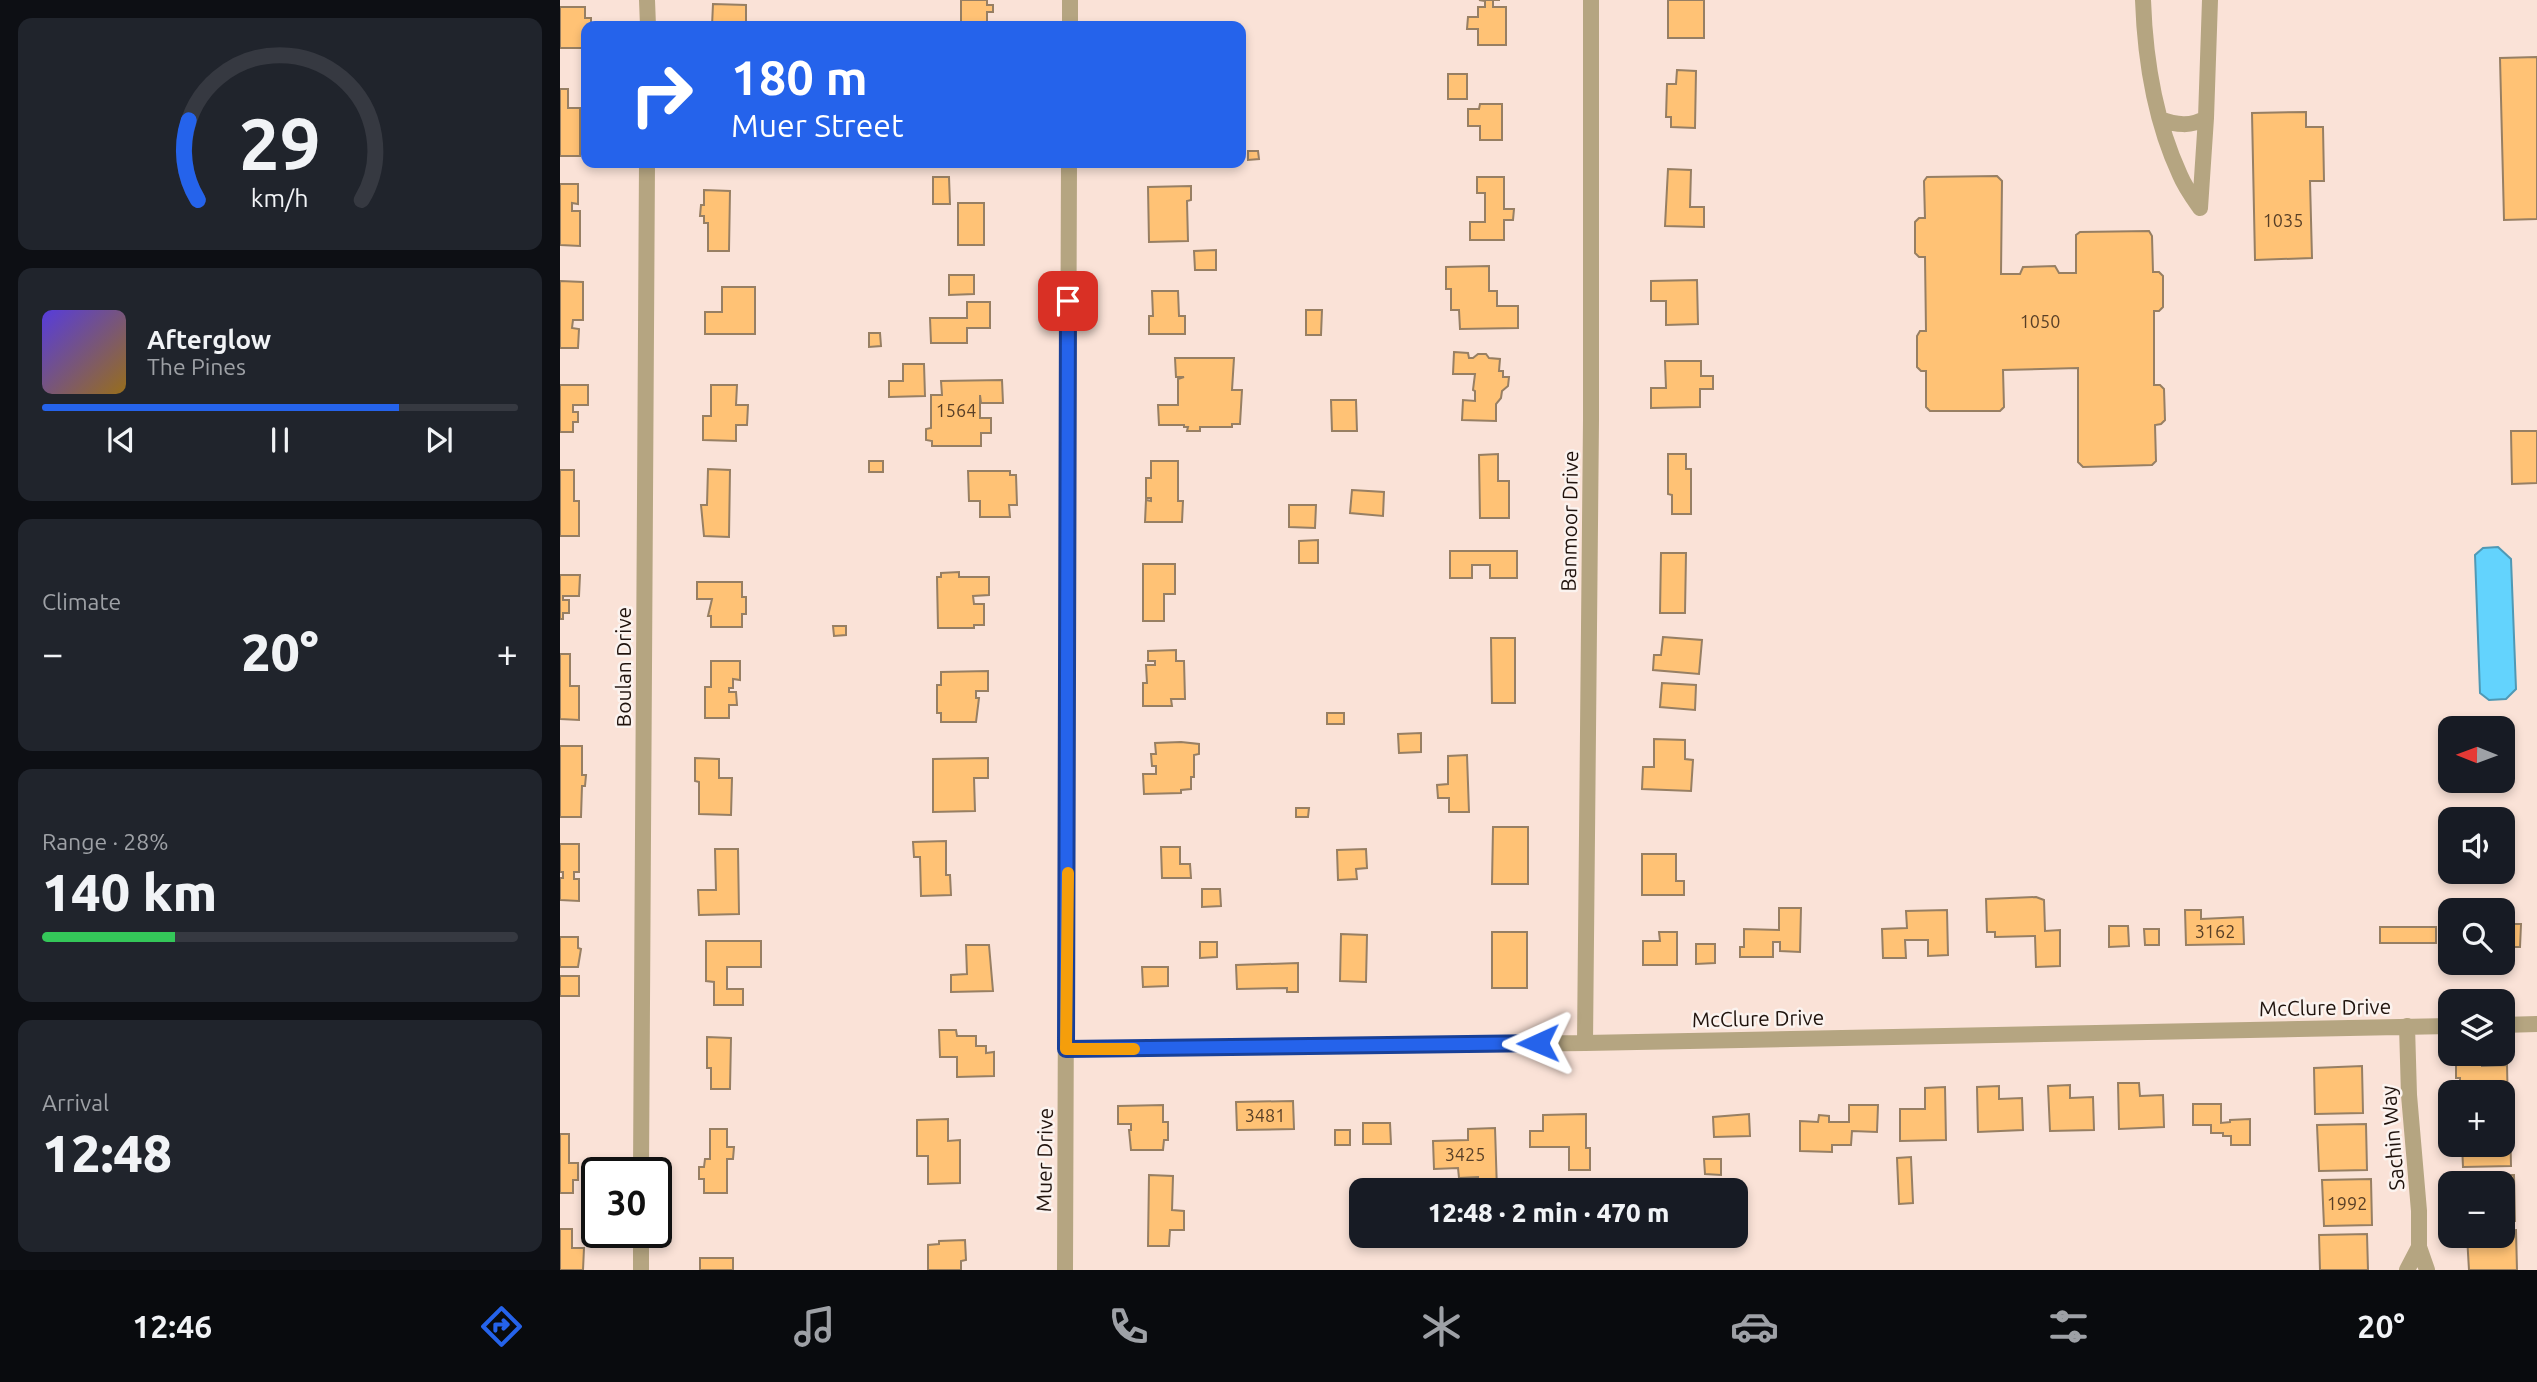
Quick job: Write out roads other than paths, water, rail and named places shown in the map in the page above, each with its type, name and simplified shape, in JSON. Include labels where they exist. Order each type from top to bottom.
[{"type":"street","points":[[647,0],[648,21]]},
{"type":"street","points":[[1070,0],[1070,21]]},
{"type":"street","name":"Banmoor Drive","points":[[1585,1043],[1591,420],[1591,0]]},
{"type":"street","points":[[2143,0],[2147,44],[2160,119],[2180,177],[2200,208],[2210,0]]},
{"type":"street","points":[[2160,119],[2175,124],[2196,124],[2206,118]]},
{"type":"street","name":"Boulan Drive","points":[[641,1157],[647,168]]},
{"type":"street","name":"Muer Drive","points":[[1065,1270],[1069,168]]},
{"type":"street","points":[[2515,1025],[2537,1024]]},
{"type":"street","name":"Sachin Way","points":[[2407,1026],[2409,1095],[2418,1200],[2418,1247],[2427,1270]]},
{"type":"street","name":"McClure Drive","points":[[1066,1049],[1585,1043],[2438,1026]]},
{"type":"street","name":"Sachin Way","points":[[2407,1270],[2418,1247]]},
{"type":"street","points":[[640,1270],[641,1248]]},
{"type":"water","points":[[2498,547],[2511,559],[2516,689],[2506,699],[2489,700],[2480,693],[2475,555],[2483,548]]}]
